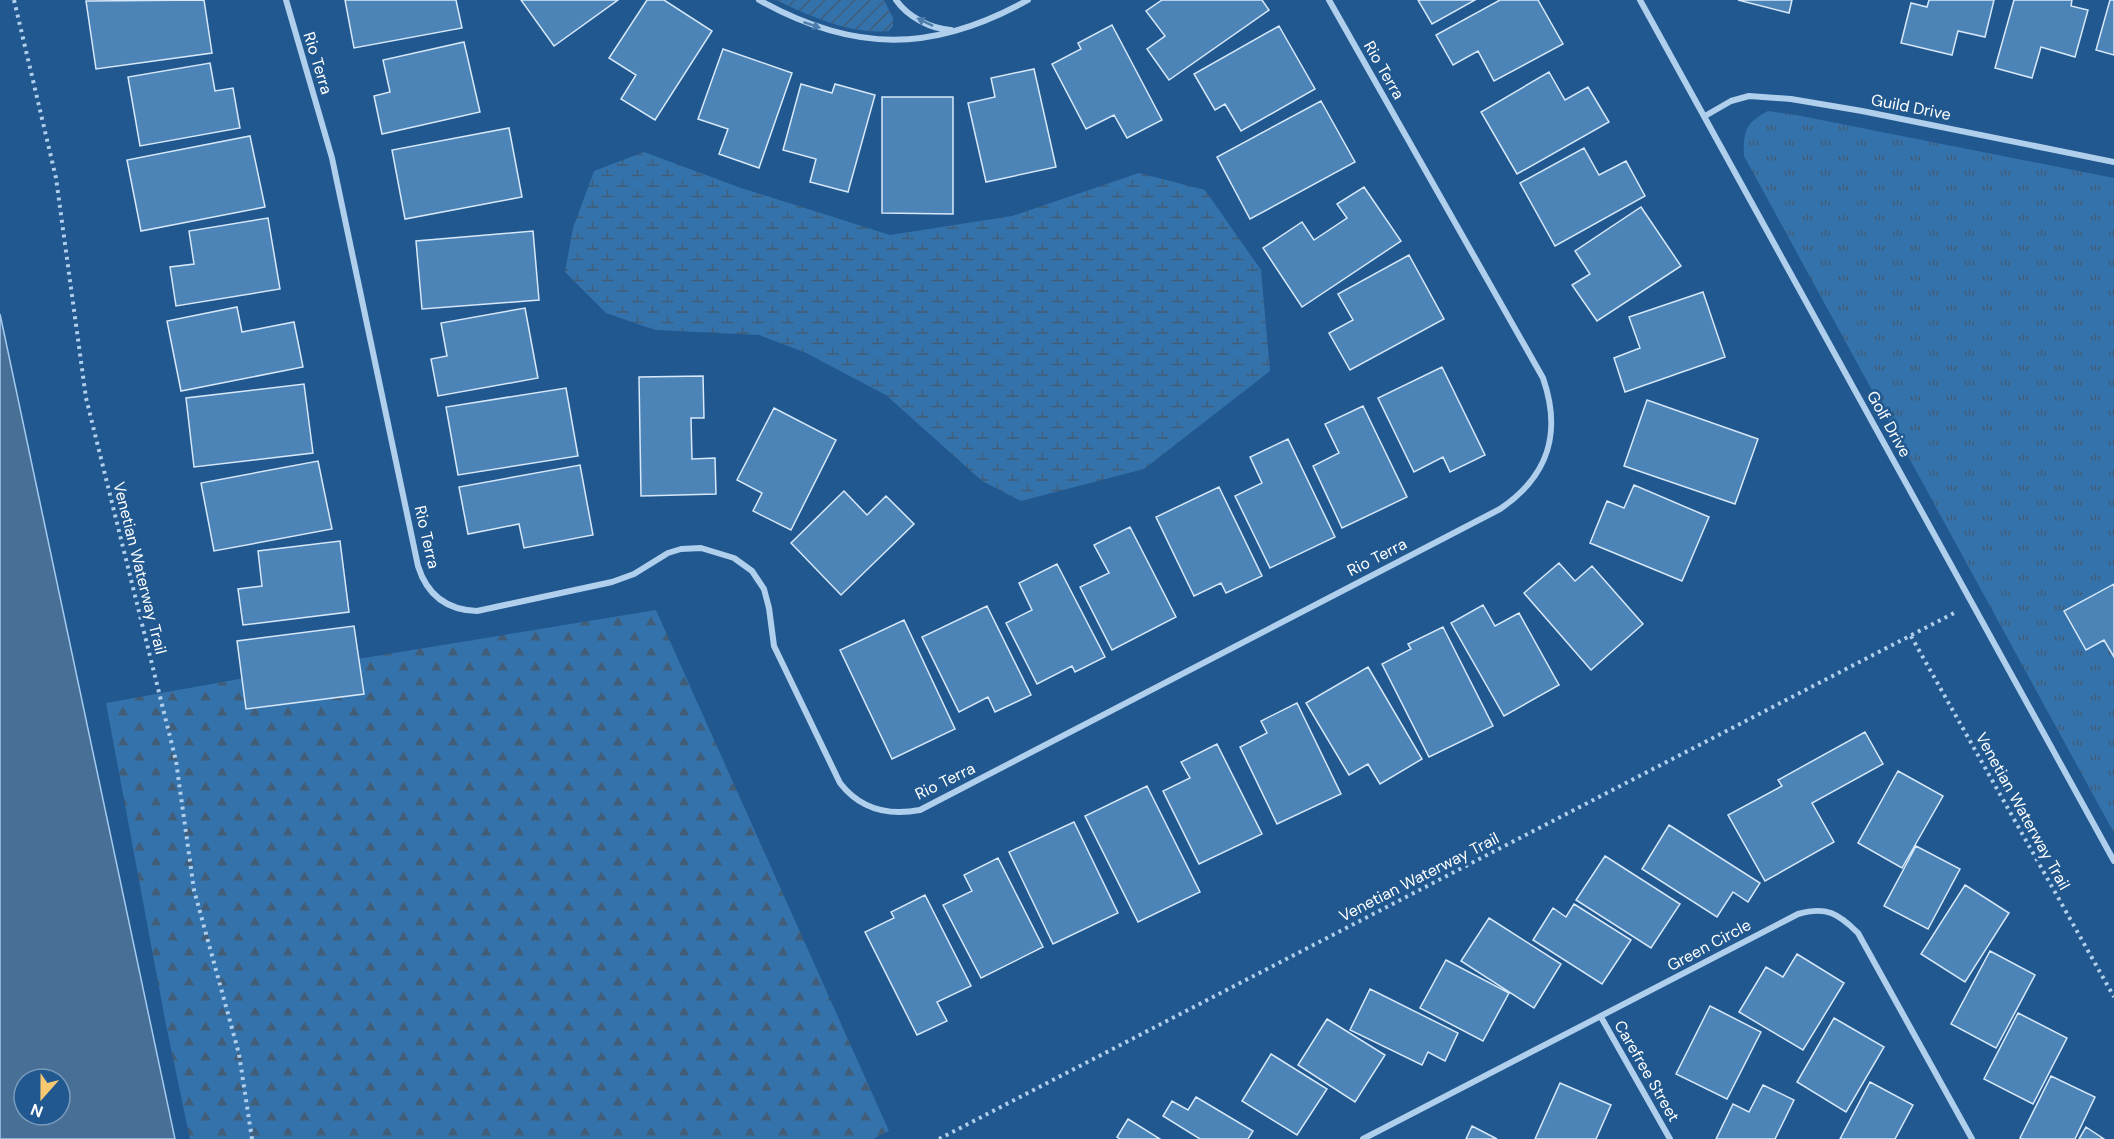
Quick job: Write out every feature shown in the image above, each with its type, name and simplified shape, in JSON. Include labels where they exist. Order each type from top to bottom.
[{"type":"street","name":"Rio Terra","points":[[286,0],[332,158],[418,566],[429,590],[446,604],[467,611],[477,611],[612,582],[634,574],[681,549],[701,548],[734,558],[752,571],[764,589],[770,608],[774,646],[840,783],[848,794],[872,808],[904,813],[920,810],[1500,509],[1527,487],[1541,465],[1551,437],[1552,417],[1550,398],[1543,378],[1329,0]]},
{"type":"street","points":[[759,0],[810,25],[879,40],[918,38],[960,30],[1028,0]]},
{"type":"street","points":[[897,0],[912,15],[928,24],[942,30],[960,30]]},
{"type":"street","name":"Golf Drive","points":[[1640,0],[2114,861]]},
{"type":"street","name":"Guild Drive","points":[[1705,116],[1731,101],[1749,96],[1791,99],[1874,113],[2114,162]]},
{"type":"street","name":"Green Circle","points":[[1363,1139],[1798,914],[1812,910],[1830,911],[1846,921],[1858,933],[1972,1139]]},
{"type":"street","name":"Carefree Street","points":[[1601,1017],[1670,1139]]},
{"type":"path","name":"Venetian Waterway Trail","points":[[14,0],[56,178],[86,398],[176,761],[194,890],[239,1054],[252,1139]]},
{"type":"path","name":"Venetian Waterway Trail","points":[[939,1139],[1972,603]]},
{"type":"path","name":"Venetian Waterway Trail","points":[[1911,636],[2114,997]]},
{"type":"green space","points":[[776,0],[884,0],[893,18],[893,26],[889,31],[846,27],[816,18]]},
{"type":"green space","points":[[1768,111],[2114,178],[2114,833],[1744,156],[1747,129],[1754,120]]},
{"type":"green space","points":[[644,152],[741,188],[890,235],[1012,216],[1139,173],[1205,190],[1261,270],[1270,371],[1144,469],[1021,501],[982,481],[886,395],[804,352],[759,335],[655,330],[606,313],[565,272],[573,228],[594,171]]},
{"type":"green space","points":[[656,610],[889,1131],[873,1139],[190,1139],[166,1025],[106,703],[278,672]]},
{"type":"shaded area","points":[[0,314],[175,1139],[0,1139]]},
{"type":"building","points":[[204,0],[212,53],[96,69],[86,1]]},
{"type":"building","points":[[345,0],[456,0],[462,28],[354,48]]},
{"type":"building","points":[[521,0],[618,0],[554,46]]},
{"type":"building","points":[[647,0],[664,0],[712,31],[655,120],[621,99],[636,75],[609,58]]},
{"type":"building","points":[[1162,0],[1262,0],[1269,10],[1169,80],[1147,49],[1165,36],[1146,11]]},
{"type":"building","points":[[1418,0],[1475,0],[1432,24]]},
{"type":"building","points":[[1500,0],[1538,0],[1563,44],[1494,81],[1478,51],[1453,65],[1436,35]]},
{"type":"building","points":[[1738,0],[1792,0],[1789,13]]},
{"type":"building","points":[[1929,0],[1994,0],[1985,37],[1958,31],[1952,55],[1901,43],[1911,3],[1927,7]]},
{"type":"building","points":[[2014,0],[2072,0],[2071,6],[2088,10],[2075,57],[2041,47],[2032,78],[1995,68]]},
{"type":"building","points":[[2110,0],[2114,0],[2114,55],[2096,50]]},
{"type":"building","points":[[1112,25],[1162,120],[1127,138],[1114,115],[1086,129],[1052,64],[1081,49],[1078,43]]},
{"type":"building","points":[[1279,26],[1315,89],[1241,131],[1225,104],[1215,110],[1194,74]]},
{"type":"building","points":[[464,42],[480,112],[382,134],[374,96],[390,92],[383,60]]},
{"type":"building","points":[[723,49],[792,73],[759,168],[719,154],[728,129],[698,119]]},
{"type":"building","points":[[210,63],[215,91],[233,88],[240,128],[140,146],[128,77]]},
{"type":"building","points":[[1034,69],[1056,167],[986,182],[968,103],[995,97],[991,78]]},
{"type":"building","points":[[1549,72],[1565,100],[1588,87],[1609,122],[1517,174],[1481,112]]},
{"type":"building","points":[[801,84],[832,93],[835,84],[875,95],[848,192],[810,182],[816,159],[783,150]]},
{"type":"building","points":[[882,97],[953,97],[953,214],[882,213]]},
{"type":"building","points":[[1321,101],[1355,162],[1250,219],[1217,157]]},
{"type":"building","points":[[509,128],[522,197],[405,219],[392,150]]},
{"type":"building","points":[[250,136],[265,207],[141,231],[127,160]]},
{"type":"building","points":[[1584,148],[1599,175],[1626,161],[1645,196],[1555,246],[1520,183]]},
{"type":"building","points":[[1364,187],[1401,241],[1302,307],[1263,248],[1302,222],[1314,240],[1347,218],[1337,204]]},
{"type":"building","points":[[1641,207],[1681,266],[1597,321],[1572,285],[1590,274],[1575,251]]},
{"type":"building","points":[[268,218],[280,289],[176,306],[170,267],[194,264],[189,231]]},
{"type":"building","points":[[533,231],[539,300],[422,309],[416,241]]},
{"type":"building","points":[[1409,255],[1444,319],[1350,370],[1329,333],[1353,320],[1338,294]]},
{"type":"building","points":[[1703,292],[1725,357],[1625,392],[1614,358],[1640,348],[1629,317]]},
{"type":"building","points":[[237,307],[242,332],[294,322],[303,367],[181,391],[167,321]]},
{"type":"building","points":[[525,308],[538,378],[438,396],[431,359],[447,356],[441,323]]},
{"type":"building","points":[[1442,367],[1485,455],[1450,472],[1443,457],[1414,472],[1378,398]]},
{"type":"building","points":[[703,376],[704,418],[691,418],[692,459],[715,458],[716,494],[641,496],[639,377]]},
{"type":"building","points":[[304,384],[313,453],[194,467],[186,398]]},
{"type":"building","points":[[566,388],[578,456],[458,475],[446,407]]},
{"type":"building","points":[[1647,400],[1758,439],[1735,504],[1624,466]]},
{"type":"building","points":[[1363,406],[1407,497],[1342,528],[1313,466],[1339,453],[1325,424]]},
{"type":"building","points":[[774,408],[836,440],[791,530],[753,511],[762,493],[737,480]]},
{"type":"building","points":[[1288,439],[1335,537],[1270,568],[1235,496],[1262,483],[1250,457]]},
{"type":"building","points":[[318,461],[332,529],[214,551],[201,483]]},
{"type":"building","points":[[580,465],[593,535],[524,548],[519,524],[468,534],[459,487]]},
{"type":"building","points":[[1634,485],[1709,517],[1682,581],[1590,543],[1607,501],[1624,508]]},
{"type":"building","points":[[1219,487],[1262,576],[1226,593],[1221,583],[1194,596],[1156,517]]},
{"type":"building","points":[[844,491],[867,515],[886,496],[914,524],[841,595],[791,543]]},
{"type":"building","points":[[1130,527],[1176,617],[1112,650],[1080,587],[1109,573],[1094,545]]},
{"type":"building","points":[[340,541],[349,612],[243,625],[238,589],[262,586],[258,551]]},
{"type":"building","points":[[1559,563],[1575,581],[1592,566],[1643,624],[1591,670],[1524,593]]},
{"type":"building","points":[[1057,564],[1105,657],[1075,672],[1072,666],[1037,684],[1006,623],[1032,610],[1019,583]]},
{"type":"building","points":[[2114,584],[2114,657],[2104,640],[2086,650],[2064,611]]},
{"type":"building","points":[[1483,605],[1495,626],[1519,613],[1559,685],[1504,716],[1451,623]]},
{"type":"building","points":[[987,606],[1031,695],[995,712],[988,697],[959,712],[922,637]]},
{"type":"building","points":[[904,620],[955,729],[892,759],[840,650]]},
{"type":"building","points":[[354,626],[364,694],[246,709],[237,641]]},
{"type":"building","points":[[1443,627],[1493,726],[1429,757],[1382,664],[1411,649],[1408,644]]},
{"type":"building","points":[[1368,667],[1422,759],[1380,784],[1368,764],[1349,775],[1306,703]]},
{"type":"building","points":[[1297,703],[1341,794],[1277,824],[1240,747],[1267,733],[1261,721]]},
{"type":"building","points":[[1865,732],[1883,764],[1812,803],[1834,842],[1765,881],[1728,815],[1782,786],[1778,780]]},
{"type":"building","points":[[1217,744],[1262,834],[1199,864],[1163,791],[1190,778],[1181,762]]},
{"type":"building","points":[[1898,771],[1943,796],[1902,868],[1858,843]]},
{"type":"building","points":[[1147,786],[1200,892],[1138,922],[1085,816]]},
{"type":"building","points":[[1074,822],[1118,913],[1053,944],[1009,852]]},
{"type":"building","points":[[1669,825],[1760,883],[1748,902],[1733,892],[1717,917],[1642,869]]},
{"type":"building","points":[[1916,846],[1960,869],[1928,929],[1884,906]]},
{"type":"building","points":[[1605,856],[1680,904],[1651,948],[1576,900]]},
{"type":"building","points":[[998,858],[1043,947],[981,978],[943,905],[972,891],[964,875]]},
{"type":"building","points":[[1965,885],[2009,913],[1965,982],[1921,954]]},
{"type":"building","points":[[925,895],[971,986],[937,1002],[947,1021],[917,1035],[865,932],[894,918],[891,912]]},
{"type":"building","points":[[1574,904],[1631,940],[1602,984],[1533,940],[1553,908],[1566,917]]},
{"type":"building","points":[[1489,918],[1561,964],[1534,1008],[1461,961]]},
{"type":"building","points":[[1990,951],[2035,975],[1996,1048],[1951,1024]]},
{"type":"building","points":[[1797,954],[1844,983],[1803,1050],[1739,1012],[1766,967],[1783,977]]},
{"type":"building","points":[[1446,960],[1509,993],[1483,1041],[1420,1008]]},
{"type":"building","points":[[1370,989],[1458,1033],[1445,1061],[1428,1052],[1422,1065],[1350,1030]]},
{"type":"building","points":[[1710,1006],[1761,1032],[1727,1099],[1676,1074]]},
{"type":"building","points":[[2018,1013],[2067,1038],[2033,1104],[1984,1079]]},
{"type":"building","points":[[1834,1018],[1884,1047],[1846,1112],[1797,1082]]},
{"type":"building","points":[[1327,1019],[1385,1055],[1355,1102],[1298,1065]]},
{"type":"building","points":[[1271,1054],[1327,1089],[1297,1135],[1242,1101]]},
{"type":"building","points":[[2051,1076],[2095,1097],[2075,1139],[2020,1138]]},
{"type":"building","points":[[1870,1082],[1913,1105],[1895,1139],[1840,1139]]},
{"type":"building","points":[[1560,1083],[1611,1105],[1596,1139],[1535,1139]]},
{"type":"building","points":[[1763,1085],[1794,1100],[1775,1139],[1716,1139],[1733,1104],[1749,1112]]},
{"type":"building","points":[[1196,1097],[1253,1131],[1248,1139],[1200,1139],[1163,1116],[1172,1101],[1188,1110]]},
{"type":"building","points":[[1128,1119],[1160,1139],[1120,1139],[1117,1137]]},
{"type":"building","points":[[1472,1126],[1497,1139],[1466,1139]]},
{"type":"building","points":[[2086,1127],[2104,1139],[2079,1139]]}]
